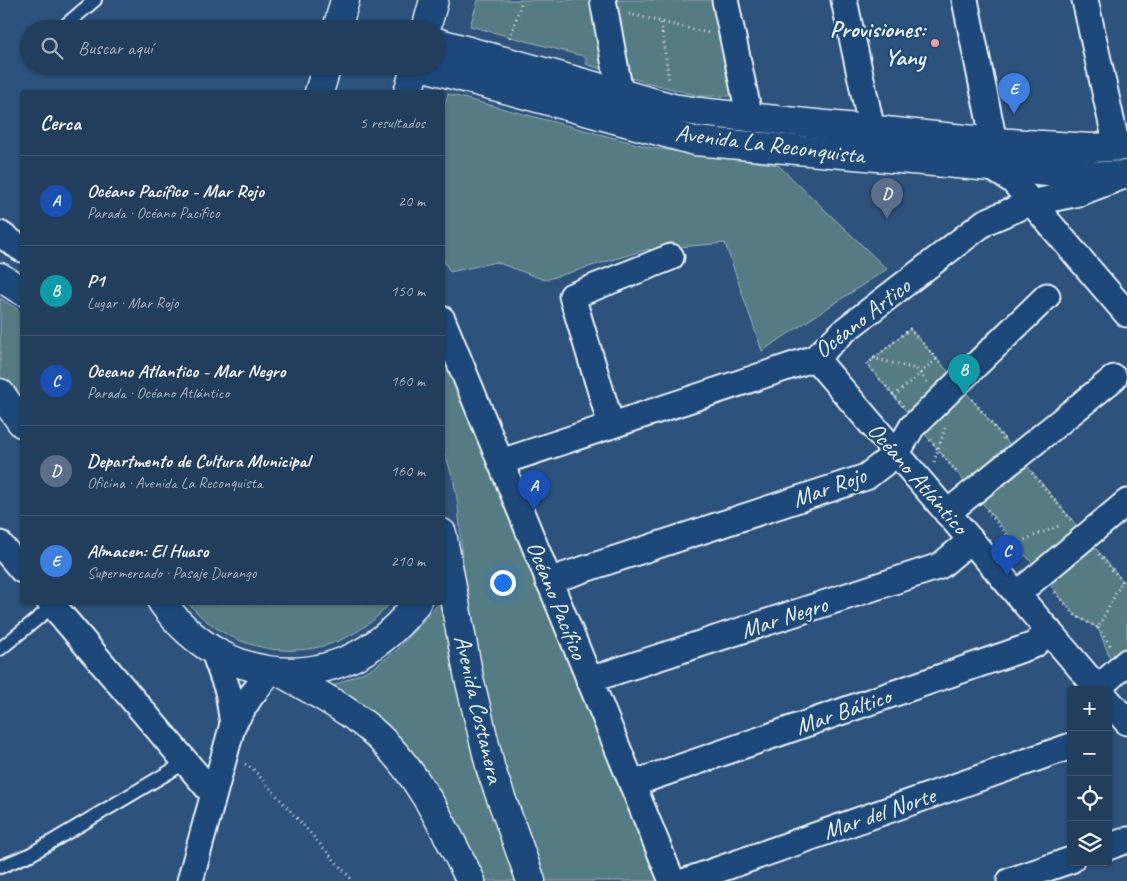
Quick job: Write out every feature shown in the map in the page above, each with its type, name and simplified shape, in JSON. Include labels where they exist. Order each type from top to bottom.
[{"type":"street","points":[[339,20],[345,0]]},
{"type":"street","points":[[428,20],[434,0]]},
{"type":"street","points":[[725,0],[750,119]]},
{"type":"street","points":[[844,0],[872,130]]},
{"type":"street","points":[[965,0],[991,154],[1030,204],[1082,260],[1127,313]]},
{"type":"street","points":[[1085,0],[1122,146]]},
{"type":"street","points":[[604,4],[620,93]]},
{"type":"street","name":"Avenida La Reconquista","points":[[445,44],[673,108],[750,119],[872,130],[1107,177],[1125,176]]},
{"type":"street","name":"Avenida La Reconquista","points":[[445,73],[695,141],[991,154],[1122,146]]},
{"type":"street","points":[[320,90],[324,75]]},
{"type":"street","points":[[409,90],[413,75]]},
{"type":"street","name":"Océano Artico","points":[[501,462],[815,358],[845,330],[985,222],[1030,204],[1079,193],[1125,176]]},
{"type":"street","points":[[1079,193],[1069,211],[1070,223],[1082,260]]},
{"type":"street","points":[[0,234],[20,248]]},
{"type":"street","points":[[612,425],[572,296],[671,257]]},
{"type":"street","points":[[0,277],[20,290]]},
{"type":"street","name":"Mar Rojo","points":[[548,581],[866,477],[897,453],[916,423],[1047,296]]},
{"type":"street","name":"Océano Pacífico","points":[[445,326],[672,881]]},
{"type":"street","name":"Océano Atlántico","points":[[815,358],[1096,686]]},
{"type":"street","points":[[947,513],[1114,378]]},
{"type":"street","points":[[0,393],[20,420]]},
{"type":"street","points":[[1017,594],[1127,502]]},
{"type":"street","name":"Mar Negro","points":[[589,680],[940,566],[971,540]]},
{"type":"street","points":[[0,544],[20,568]]},
{"type":"street","name":"Avenida Costanera","points":[[445,549],[469,678],[491,770],[531,881]]},
{"type":"street","points":[[52,605],[213,794]]},
{"type":"street","points":[[164,605],[184,630],[214,652],[241,664],[276,672],[321,669],[359,656],[393,632],[415,605]]},
{"type":"street","name":"Mar Báltico","points":[[632,784],[1034,645],[1049,631]]},
{"type":"street","points":[[214,652],[228,691],[233,724]]},
{"type":"street","points":[[1108,686],[1127,662]]},
{"type":"street","points":[[190,881],[233,724],[250,697],[276,672]]},
{"type":"street","points":[[276,672],[361,721],[394,752],[424,792],[471,881]]},
{"type":"street","name":"Océano Atlántico","points":[[1112,705],[1127,722]]},
{"type":"street","points":[[1112,732],[1127,726]]},
{"type":"street","name":"Mar del Norte","points":[[686,881],[1067,747]]},
{"type":"street","points":[[1112,846],[1127,840]]},
{"type":"street","points":[[1010,881],[1067,861]]},
{"type":"lane","points":[[72,20],[95,0]]},
{"type":"lane","points":[[0,649],[50,605]]},
{"type":"lane","points":[[0,867],[31,854],[186,762]]},
{"type":"path","points":[[510,39],[522,0]]},
{"type":"path","points":[[604,4],[661,22],[733,39]]},
{"type":"path","points":[[661,22],[673,108]]},
{"type":"path","points":[[948,372],[910,328],[867,364],[1014,544],[1076,616],[1098,628],[1122,581]]},
{"type":"path","points":[[894,396],[937,359]]},
{"type":"path","points":[[1014,544],[1072,521]]},
{"type":"path","points":[[225,752],[253,769],[352,881]]},
{"type":"green space","points":[[478,0],[590,0],[604,70],[586,64],[586,57],[470,26]]},
{"type":"green space","points":[[613,0],[712,0],[733,96],[699,96],[627,77]]},
{"type":"green space","points":[[448,94],[652,148],[778,165],[887,269],[762,351],[725,243],[645,250],[545,280],[496,262],[450,272],[445,263],[445,104]]},
{"type":"green space","points":[[0,298],[20,311],[20,406],[0,379]]},
{"type":"green space","points":[[910,329],[954,378],[1127,586],[1127,681],[1111,660],[1098,628],[1076,616],[867,364]]},
{"type":"green space","points":[[445,354],[657,881],[545,881],[516,805],[491,719],[463,565],[458,504],[453,478],[445,454]]},
{"type":"green space","points":[[190,605],[388,605],[368,624],[344,639],[317,647],[289,650],[261,647],[234,638],[210,623]]},
{"type":"green space","points":[[437,605],[444,605],[450,650],[478,775],[516,881],[481,881],[330,687],[373,668],[397,650]]},
{"type":"place","name":"Provisiones: Yany","points":[[935,43]]},
{"type":"place","name":"Almacen: El Huaso","points":[[1014,114]]},
{"type":"place","name":"Departmento de Cultura Municipal","points":[[887,219]]},
{"type":"place","name":"P1","points":[[964,395]]},
{"type":"place","name":"Océano Pacífico - Mar Rojo","points":[[534,511]]},
{"type":"place","name":"Oceano Atlantico - Mar Negro","points":[[1007,576]]}]
